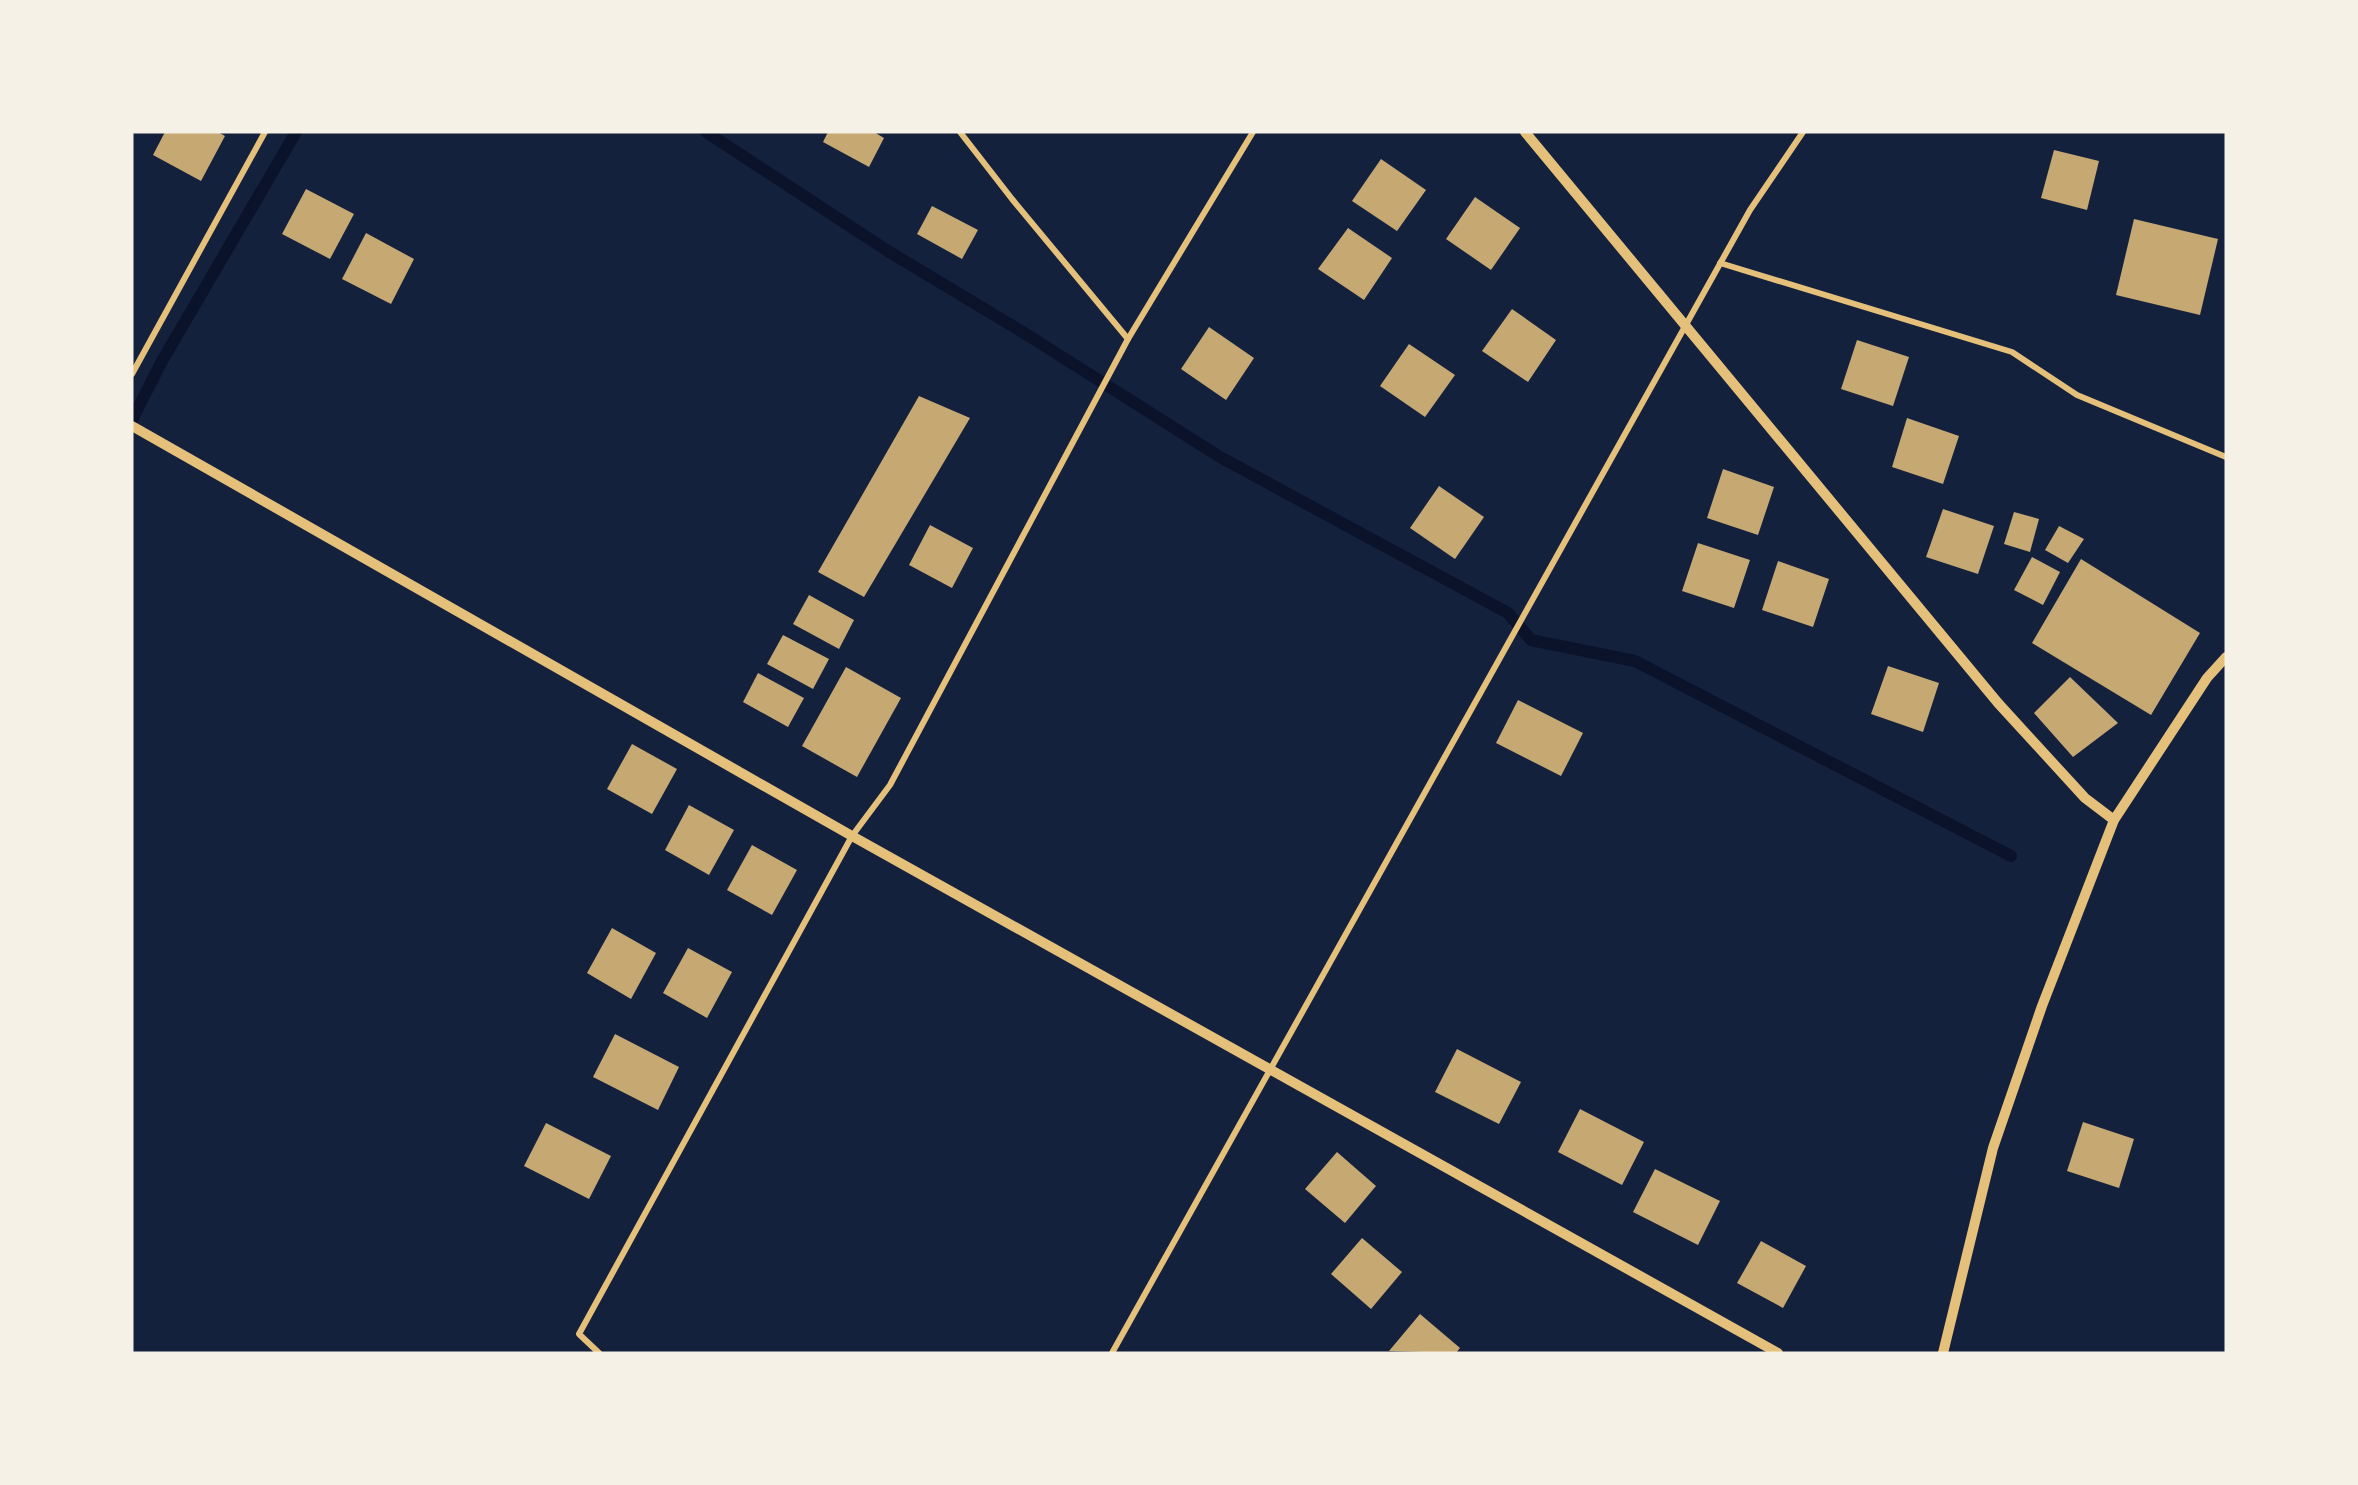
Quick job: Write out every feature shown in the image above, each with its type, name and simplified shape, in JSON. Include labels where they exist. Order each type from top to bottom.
[{"type":"street","points":[[132,374],[265,132]]},
{"type":"street","points":[[960,132],[1012,199],[1128,339]]},
{"type":"street","points":[[599,1353],[579,1334],[852,836],[890,785],[1128,339],[1254,132]]},
{"type":"street","points":[[1525,132],[1998,703],[2085,798],[2114,820]]},
{"type":"street","points":[[1112,1353],[1272,1070],[1720,263],[1750,210],[1803,132]]},
{"type":"street","points":[[1720,263],[2012,352],[2077,396],[2226,457]]},
{"type":"street","points":[[132,426],[852,836],[1778,1353]]},
{"type":"street","points":[[1942,1353],[1994,1148],[2042,1006],[2114,820],[2207,678],[2226,657]]},
{"type":"building","points":[[165,132],[218,132],[225,136],[201,181],[153,155]]},
{"type":"building","points":[[828,132],[874,132],[884,138],[869,167],[823,142]]},
{"type":"building","points":[[2054,150],[2099,161],[2087,210],[2041,198]]},
{"type":"building","points":[[1381,159],[1426,190],[1397,231],[1352,201]]},
{"type":"building","points":[[306,189],[354,214],[330,259],[282,234]]},
{"type":"building","points":[[1475,197],[1520,228],[1491,270],[1446,239]]},
{"type":"building","points":[[932,206],[978,230],[962,259],[917,234]]},
{"type":"building","points":[[2134,219],[2218,239],[2200,315],[2116,295]]},
{"type":"building","points":[[1348,228],[1392,258],[1364,300],[1318,269]]},
{"type":"building","points":[[366,233],[414,259],[391,304],[342,279]]},
{"type":"building","points":[[1512,309],[1556,340],[1528,382],[1482,351]]},
{"type":"building","points":[[1209,327],[1254,358],[1226,400],[1181,369]]},
{"type":"building","points":[[1857,340],[1909,357],[1893,406],[1841,389]]},
{"type":"building","points":[[1409,344],[1455,375],[1425,417],[1380,386]]},
{"type":"building","points":[[919,396],[970,418],[864,597],[818,572]]},
{"type":"building","points":[[1907,418],[1959,436],[1943,484],[1892,467]]},
{"type":"building","points":[[1723,469],[1774,487],[1758,535],[1707,518]]},
{"type":"building","points":[[1439,486],[1484,517],[1455,559],[1410,528]]},
{"type":"building","points":[[1943,509],[1994,526],[1978,574],[1926,557]]},
{"type":"building","points":[[2014,512],[2039,519],[2030,552],[2004,544]]},
{"type":"building","points":[[930,525],[973,548],[952,588],[909,565]]},
{"type":"building","points":[[2059,526],[2084,539],[2068,563],[2045,550]]},
{"type":"building","points":[[1698,543],[1750,560],[1734,608],[1682,591]]},
{"type":"building","points":[[2032,557],[2060,572],[2043,605],[2014,590]]},
{"type":"building","points":[[2081,559],[2200,633],[2151,715],[2032,643]]},
{"type":"building","points":[[1778,561],[1829,579],[1813,627],[1762,610]]},
{"type":"building","points":[[809,595],[854,620],[839,649],[793,624]]},
{"type":"building","points":[[783,635],[829,659],[813,689],[767,664]]},
{"type":"building","points":[[1888,666],[1939,683],[1923,732],[1871,714]]},
{"type":"building","points":[[846,667],[901,698],[857,777],[802,746]]},
{"type":"building","points":[[758,673],[804,698],[788,727],[743,702]]},
{"type":"building","points":[[2070,677],[2118,723],[2073,757],[2034,713]]},
{"type":"building","points":[[1518,700],[1583,733],[1561,776],[1496,743]]},
{"type":"building","points":[[632,744],[677,769],[652,814],[607,789]]},
{"type":"building","points":[[689,805],[734,830],[709,875],[665,850]]},
{"type":"building","points":[[752,845],[797,870],[772,915],[727,890]]},
{"type":"building","points":[[612,928],[656,953],[631,999],[587,973]]},
{"type":"building","points":[[688,948],[732,972],[707,1018],[663,993]]},
{"type":"building","points":[[615,1034],[679,1067],[658,1110],[593,1077]]},
{"type":"building","points":[[1457,1049],[1521,1082],[1499,1124],[1435,1092]]},
{"type":"building","points":[[1580,1109],[1644,1142],[1622,1185],[1558,1152]]},
{"type":"building","points":[[2083,1122],[2134,1139],[2119,1188],[2067,1171]]},
{"type":"building","points":[[546,1123],[611,1156],[589,1199],[524,1166]]},
{"type":"building","points":[[1337,1152],[1376,1186],[1345,1223],[1305,1189]]},
{"type":"building","points":[[1655,1169],[1720,1201],[1698,1245],[1633,1212]]},
{"type":"building","points":[[1362,1238],[1402,1272],[1371,1309],[1331,1274]]},
{"type":"building","points":[[1761,1241],[1806,1266],[1783,1308],[1737,1283]]},
{"type":"building","points":[[1420,1314],[1460,1348],[1456,1353],[1389,1351]]},
{"type":"waterway","points":[[132,420],[162,361],[296,132]]},
{"type":"waterway","points":[[706,132],[888,251],[1029,336],[1220,457],[1508,613],[1531,640],[1635,661],[2011,856]]}]
